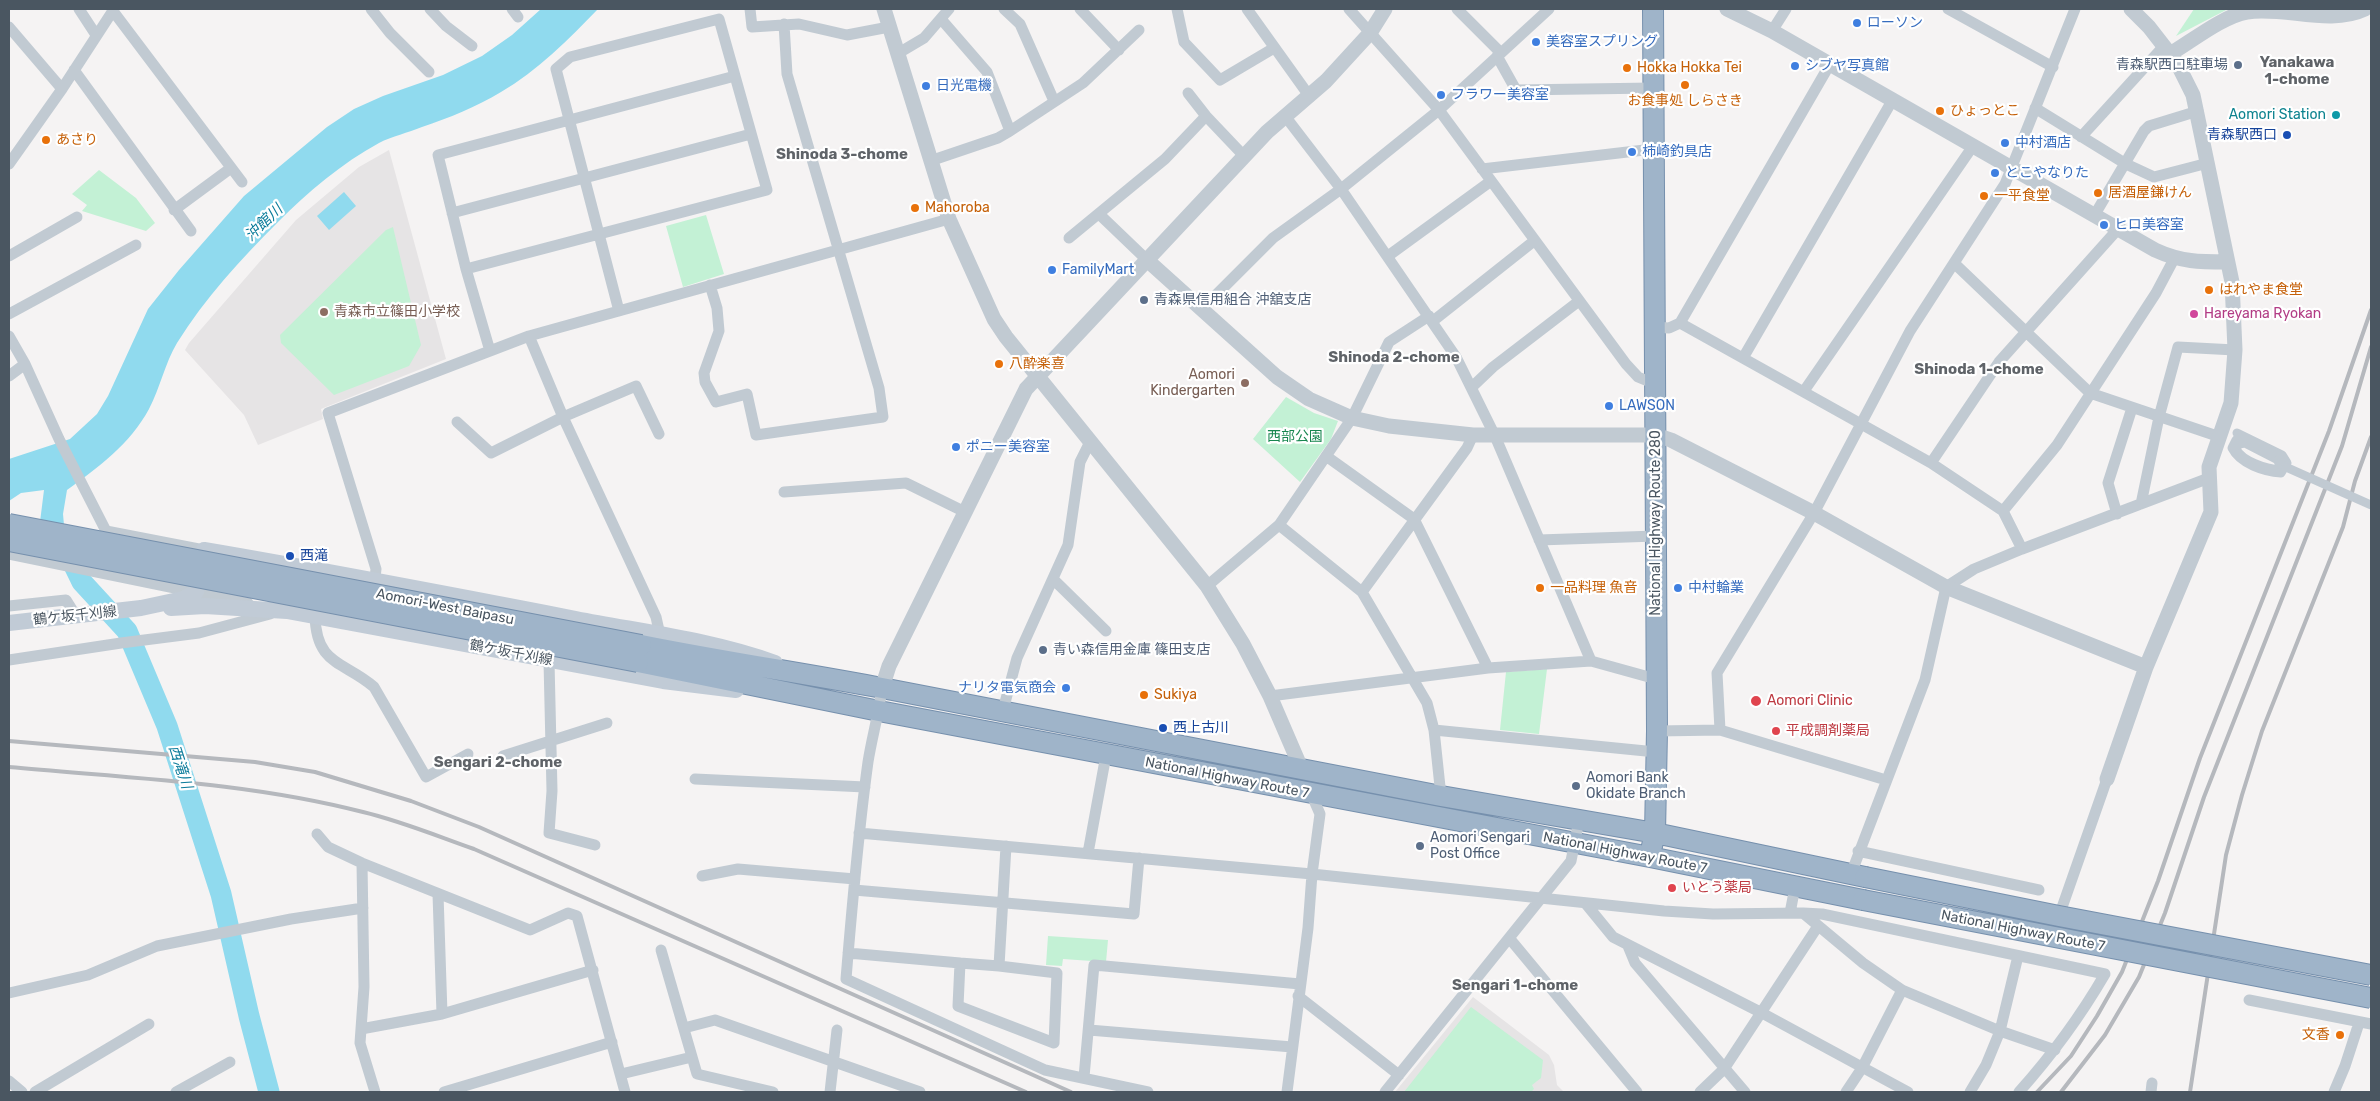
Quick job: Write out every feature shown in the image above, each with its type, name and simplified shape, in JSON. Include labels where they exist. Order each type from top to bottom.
[{"type":"highway","name":"National Highway Route 280","points":[[1650,857],[1655,833],[1656,752],[1656,435],[1653,327],[1654,9]]},
{"type":"highway","name":"Aomori-West Baipasu","points":[[9,524],[640,654],[879,711]]},
{"type":"highway","name":"Aomori-West Baipasu","points":[[9,541],[640,654],[801,672],[882,688]]},
{"type":"highway","name":"National Highway Route 7","points":[[882,688],[1441,796],[1655,833],[2059,916],[2371,975]]},
{"type":"highway","name":"National Highway Route 7","points":[[879,711],[1650,857],[2371,998]]},
{"type":"main road","points":[[196,592],[204,550],[375,580],[660,635],[748,653],[801,672]]},
{"type":"main road","name":"鶴ケ坂千刈線","points":[[9,623],[138,608],[182,599],[196,592]]},
{"type":"main road","name":"鶴ケ坂千刈線","points":[[138,608],[205,606],[289,611],[663,681],[742,691],[851,712],[879,711]]},
{"type":"street","points":[[79,9],[96,35]]},
{"type":"street","points":[[371,9],[390,33],[429,72]]},
{"type":"street","points":[[430,9],[446,26],[472,46]]},
{"type":"street","points":[[750,9],[752,27],[798,24],[848,35],[889,27]]},
{"type":"street","points":[[884,9],[949,219],[994,319],[1090,442],[1207,586],[1242,644],[1270,696],[1320,814],[1312,874],[1308,928],[1286,1092]]},
{"type":"street","points":[[897,54],[924,38],[949,9]]},
{"type":"street","points":[[1004,9],[1020,24],[1054,101]]},
{"type":"street","points":[[1080,9],[1119,50]]},
{"type":"street","points":[[1176,9],[1184,42],[1220,80],[1274,48]]},
{"type":"street","points":[[1247,9],[1310,97]]},
{"type":"street","points":[[1349,9],[1440,110],[1534,241],[1626,364],[1638,377],[1655,384]]},
{"type":"street","points":[[1148,1092],[1045,1070],[846,978],[859,833],[871,740],[879,711],[882,688],[889,666],[1026,388],[1244,156],[1285,116],[1310,97],[1370,33],[1385,9]]},
{"type":"street","points":[[1457,9],[1499,54],[1516,90],[1653,88]]},
{"type":"street","points":[[1202,309],[1273,238],[1341,189],[1440,110],[1549,9]]},
{"type":"street","points":[[1727,9],[1772,31],[2094,216],[2174,259],[2194,262],[2227,262]]},
{"type":"street","points":[[1772,31],[1786,9]]},
{"type":"street","points":[[1948,9],[2053,67]]},
{"type":"street","points":[[1720,730],[1717,673],[1814,513],[1910,331],[2005,184],[2075,9]]},
{"type":"street","points":[[2059,916],[2146,667],[2211,512],[2209,467],[2231,402],[2235,350],[2234,300],[2198,111],[2186,80],[2167,50],[2149,27],[2131,9]]},
{"type":"street","points":[[2082,137],[2167,50],[2227,20],[2247,12],[2321,15],[2346,14],[2365,9]]},
{"type":"street","points":[[9,164],[62,89],[113,10],[242,182]]},
{"type":"street","points":[[941,18],[987,72],[1010,131]]},
{"type":"street","points":[[466,269],[598,236],[767,190],[719,19],[570,57],[556,69],[598,236],[619,312]]},
{"type":"street","points":[[710,285],[717,308],[719,331],[704,373],[705,382],[716,402],[747,394],[756,435],[883,417],[879,388],[788,74],[784,24]]},
{"type":"street","points":[[9,27],[62,89]]},
{"type":"street","points":[[930,161],[989,141],[1010,131],[1083,83],[1140,30]]},
{"type":"street","points":[[1653,327],[1669,328],[1680,323],[1830,64]]},
{"type":"street","points":[[74,70],[191,231]]},
{"type":"street","points":[[490,351],[466,269],[438,155],[570,122],[735,76]]},
{"type":"street","points":[[1188,93],[1206,116],[1244,156]]},
{"type":"street","points":[[1744,358],[1892,101]]},
{"type":"street","points":[[2035,108],[2126,164],[2154,177],[2208,163]]},
{"type":"street","points":[[2094,216],[2144,131],[2149,126],[2198,111]]},
{"type":"street","points":[[1069,238],[1165,159],[1206,116]]},
{"type":"street","points":[[1285,116],[1341,189],[1388,256],[1431,319],[1472,387],[1495,436],[1590,661]]},
{"type":"street","points":[[452,213],[751,134]]},
{"type":"street","points":[[1804,391],[1973,146]]},
{"type":"street","points":[[1482,169],[1653,149]]},
{"type":"street","points":[[174,210],[232,168]]},
{"type":"street","points":[[1388,256],[1491,181]]},
{"type":"street","points":[[1099,214],[1253,357],[1292,388],[1325,407],[1352,418],[1388,426],[1473,435],[1656,435],[1671,440],[1814,513],[1946,587],[2146,667]]},
{"type":"street","points":[[9,256],[77,217]]},
{"type":"street","points":[[366,625],[376,569],[328,413],[529,336],[949,219]]},
{"type":"street","points":[[1931,463],[1999,362],[2118,229]]},
{"type":"street","points":[[1207,586],[1279,525],[1352,418],[1389,342],[1431,319],[1534,241]]},
{"type":"street","points":[[9,314],[136,246]]},
{"type":"street","points":[[2003,510],[2057,445],[2156,293],[2174,259]]},
{"type":"street","points":[[1954,263],[2028,331],[2090,393],[2220,437]]},
{"type":"street","points":[[1472,387],[1493,367],[1580,301]]},
{"type":"street","points":[[1680,323],[1931,463],[2003,510],[2022,549]]},
{"type":"street","points":[[9,336],[25,364],[81,484],[106,531],[204,550]]},
{"type":"street","points":[[529,336],[563,417],[656,617],[660,635]]},
{"type":"street","points":[[2141,504],[2159,417],[2178,347],[2235,350]]},
{"type":"street","points":[[9,376],[25,364]]},
{"type":"street","points":[[457,422],[491,453],[563,417],[636,386],[659,434]]},
{"type":"street","points":[[2117,514],[2108,483],[2132,408]]},
{"type":"street","points":[[2237,433],[2282,454],[2287,463],[2281,473],[2267,472],[2236,456],[2232,448],[2236,440],[2242,440],[2279,457],[2283,463],[2280,470],[2269,469],[2239,454],[2236,448],[2239,444],[2244,443],[2278,460],[2281,466],[2371,505]]},
{"type":"street","points":[[1362,592],[1467,448],[1473,435]]},
{"type":"street","points":[[1003,710],[1017,658],[1068,545],[1080,462],[1090,442]]},
{"type":"street","points":[[1326,456],[1414,519],[1488,668]]},
{"type":"street","points":[[1858,876],[1858,851],[1925,680],[1946,587],[1974,569],[2022,549],[2208,478]]},
{"type":"street","points":[[784,492],[906,482],[965,512]]},
{"type":"street","points":[[1279,525],[1362,592],[1427,703],[1434,730],[1441,796]]},
{"type":"street","points":[[116,575],[124,534]]},
{"type":"street","points":[[1539,540],[1656,536]]},
{"type":"street","points":[[9,554],[289,611]]},
{"type":"street","points":[[1053,579],[1106,631]]},
{"type":"street","points":[[9,606],[66,600],[76,616]]},
{"type":"street","points":[[9,660],[199,633],[259,616],[289,611]]},
{"type":"street","points":[[315,615],[316,633],[323,650],[338,665],[364,678],[374,687],[426,778],[468,754]]},
{"type":"street","points":[[550,661],[552,791],[549,834],[595,845]]},
{"type":"street","points":[[1270,696],[1488,668],[1590,661],[1656,679]]},
{"type":"street","points":[[503,756],[607,724]]},
{"type":"street","points":[[1434,730],[1656,752]]},
{"type":"street","points":[[1656,731],[1720,730],[1886,780]]},
{"type":"street","points":[[1088,853],[1106,755]]},
{"type":"street","points":[[695,780],[865,787]]},
{"type":"street","points":[[1386,1092],[1571,861],[1580,820]]},
{"type":"street","points":[[859,833],[1312,874],[1586,904],[1713,914],[1822,914],[2105,974],[2083,1013],[2055,1050],[2019,1092]]},
{"type":"street","points":[[317,834],[328,847],[362,863],[530,930],[568,913],[577,916],[622,1074],[625,1092]]},
{"type":"street","points":[[999,966],[1006,846]]},
{"type":"street","points":[[1858,851],[2039,890]]},
{"type":"street","points":[[702,876],[738,869],[1002,904],[1134,914],[1140,858]]},
{"type":"street","points":[[362,863],[362,1029],[360,1043],[375,1092]]},
{"type":"street","points":[[1790,913],[1795,886]]},
{"type":"street","points":[[438,894],[442,1014]]},
{"type":"street","points":[[1586,904],[1613,937],[1628,946],[1762,1013],[1908,1092]]},
{"type":"street","points":[[9,993],[88,975],[157,946],[331,912],[363,908]]},
{"type":"street","points":[[1803,913],[1863,963],[1902,990],[2000,1031],[2055,1050]]},
{"type":"street","points":[[1700,1092],[1724,1069],[1818,926]]},
{"type":"street","points":[[1510,939],[1636,1092]]},
{"type":"street","points":[[1628,946],[1635,963],[1745,1092]]},
{"type":"street","points":[[661,950],[697,1074],[773,1092]]},
{"type":"street","points":[[848,953],[999,966],[1057,973],[1054,1043],[958,1006],[960,963]]},
{"type":"street","points":[[1970,1092],[1986,1065],[2000,1031],[2018,956]]},
{"type":"street","points":[[1084,1077],[1094,965],[1299,990],[1399,1075]]},
{"type":"street","points":[[362,1029],[442,1014],[593,970]]},
{"type":"street","points":[[1846,1092],[1862,1068],[1902,990]]},
{"type":"street","points":[[2249,1000],[2358,1023],[2371,1024]]},
{"type":"street","points":[[684,1028],[715,1020],[920,1092]]},
{"type":"street","points":[[2334,1092],[2345,1066],[2358,1023]]},
{"type":"street","points":[[35,1092],[149,1024]]},
{"type":"street","points":[[830,1092],[837,1030]]},
{"type":"street","points":[[1089,1030],[1292,1047]]},
{"type":"street","points":[[444,1092],[612,1042]]},
{"type":"street","points":[[622,1074],[692,1057]]},
{"type":"street","points":[[176,1092],[230,1062]]},
{"type":"street","points":[[9,1081],[22,1092]]},
{"type":"shaded area","name":"青森市立篠田小学校","points":[[389,150],[446,359],[321,409],[323,419],[258,445],[244,415],[185,350],[189,343],[296,220],[359,167]]},
{"type":"shaded area","points":[[1473,997],[1549,1055],[1554,1065],[1557,1085],[1564,1092],[1395,1092]]},
{"type":"green space","points":[[2194,9],[2228,9],[2176,36]]},
{"type":"green space","points":[[99,170],[136,198],[155,223],[146,231],[82,211],[87,205],[72,194]]},
{"type":"green space","points":[[706,215],[724,274],[683,287],[666,226]]},
{"type":"green space","points":[[393,227],[421,345],[409,366],[334,395],[281,343],[280,335],[386,230]]},
{"type":"green space","name":"西部公園","points":[[1286,397],[1314,413],[1338,421],[1331,439],[1300,482],[1253,439]]},
{"type":"green space","points":[[1547,669],[1539,734],[1500,730],[1506,672]]},
{"type":"green space","points":[[1048,936],[1108,940],[1106,962],[1063,959],[1062,966],[1046,965]]},
{"type":"green space","points":[[1471,1007],[1543,1060],[1541,1078],[1532,1085],[1534,1089],[1531,1092],[1404,1092]]},
{"type":"water","name":"沖館川","points":[[541,9],[598,9],[552,54],[514,84],[462,112],[379,143],[339,169],[289,211],[251,250],[199,310],[177,343],[149,409],[133,433],[113,454],[67,490],[63,514],[64,525],[40,522],[44,490],[21,493],[9,501],[9,459],[70,439],[97,414],[108,396],[148,309],[179,270],[244,196],[327,127],[354,109],[383,96],[443,75],[482,56],[512,35]]},
{"type":"water","points":[[344,192],[356,206],[329,230],[317,216]]},
{"type":"waterway","name":"西滝川","points":[[66,549],[82,582],[127,631],[167,726],[221,894],[249,1016],[269,1092]]},
{"type":"railway","points":[[2037,1092],[2071,1056],[2122,972],[2158,881],[2200,758],[2329,431],[2371,310]]},
{"type":"railway","points":[[2061,1092],[2105,1035],[2139,977],[2165,913],[2204,797],[2342,446],[2371,347]]},
{"type":"railway","points":[[2190,1092],[2226,855],[2242,795],[2262,731],[2343,527],[2355,481],[2371,437]]},
{"type":"railway","points":[[9,741],[255,762],[315,772],[411,801],[479,827],[1071,1092]]},
{"type":"railway","points":[[9,767],[231,787],[319,802],[391,820],[474,849],[1026,1092]]},
{"type":"place","name":"ローソン","points":[[1857,23]]},
{"type":"place","name":"美容室スプリング","points":[[1536,42]]},
{"type":"place","name":"青森駅西口駐車場","points":[[2238,65]]},
{"type":"place","name":"シブヤ写真館","points":[[1795,66]]},
{"type":"place","name":"Hokka Hokka Tei","points":[[1627,68]]},
{"type":"place","name":"お食事処 しらさき","points":[[1685,85]]},
{"type":"place","name":"日光電機","points":[[926,86]]},
{"type":"place","name":"フラワー美容室","points":[[1441,95]]},
{"type":"place","name":"ひょっとこ","points":[[1940,111]]},
{"type":"place","name":"Aomori Station","points":[[2336,115]]},
{"type":"place","name":"青森駅西口","points":[[2287,135]]},
{"type":"place","name":"あさり","points":[[46,140]]},
{"type":"place","name":"中村酒店","points":[[2005,143]]},
{"type":"place","name":"柿崎釣具店","points":[[1632,152]]},
{"type":"place","name":"とこやなりた","points":[[1995,173]]},
{"type":"place","name":"居酒屋鎌けん","points":[[2098,193]]},
{"type":"place","name":"一平食堂","points":[[1984,196]]},
{"type":"place","name":"Mahoroba","points":[[915,208]]},
{"type":"place","name":"ヒロ美容室","points":[[2104,225]]},
{"type":"place","name":"FamilyMart","points":[[1052,270]]},
{"type":"place","name":"はれやま食堂","points":[[2209,290]]},
{"type":"place","name":"青森県信用組合 沖舘支店","points":[[1144,300]]},
{"type":"place","name":"青森市立篠田小学校","points":[[324,312]]},
{"type":"place","name":"Hareyama Ryokan","points":[[2194,314]]},
{"type":"place","name":"八酔楽喜","points":[[999,364]]},
{"type":"place","name":"Aomori Kindergarten","points":[[1245,383]]},
{"type":"place","name":"LAWSON","points":[[1609,406]]},
{"type":"place","name":"ポニー美容室","points":[[956,447]]},
{"type":"place","name":"西滝","points":[[290,556]]},
{"type":"place","name":"一品料理 魚音","points":[[1540,588]]},
{"type":"place","name":"中村輪業","points":[[1678,588]]},
{"type":"place","name":"青い森信用金庫 篠田支店","points":[[1043,650]]},
{"type":"place","name":"ナリタ電気商会","points":[[1066,688]]},
{"type":"place","name":"Sukiya","points":[[1144,695]]},
{"type":"place","name":"Aomori Clinic","points":[[1756,701]]},
{"type":"place","name":"西上古川","points":[[1163,728]]},
{"type":"place","name":"平成調剤薬局","points":[[1776,731]]},
{"type":"place","name":"Aomori Bank Okidate Branch","points":[[1576,786]]},
{"type":"place","name":"Aomori Sengari Post Office","points":[[1420,846]]},
{"type":"place","name":"いとう薬局","points":[[1672,888]]},
{"type":"place","name":"文香","points":[[2340,1035]]},
{"type":"district","name":"Yanakawa 1-chome","points":[[2297,72]]},
{"type":"district","name":"Shinoda 3-chome","points":[[842,155]]},
{"type":"district","name":"Shinoda 2-chome","points":[[1394,358]]},
{"type":"district","name":"Shinoda 1-chome","points":[[1979,370]]},
{"type":"district","name":"Sengari 2-chome","points":[[498,763]]},
{"type":"district","name":"Sengari 1-chome","points":[[1515,986]]}]
